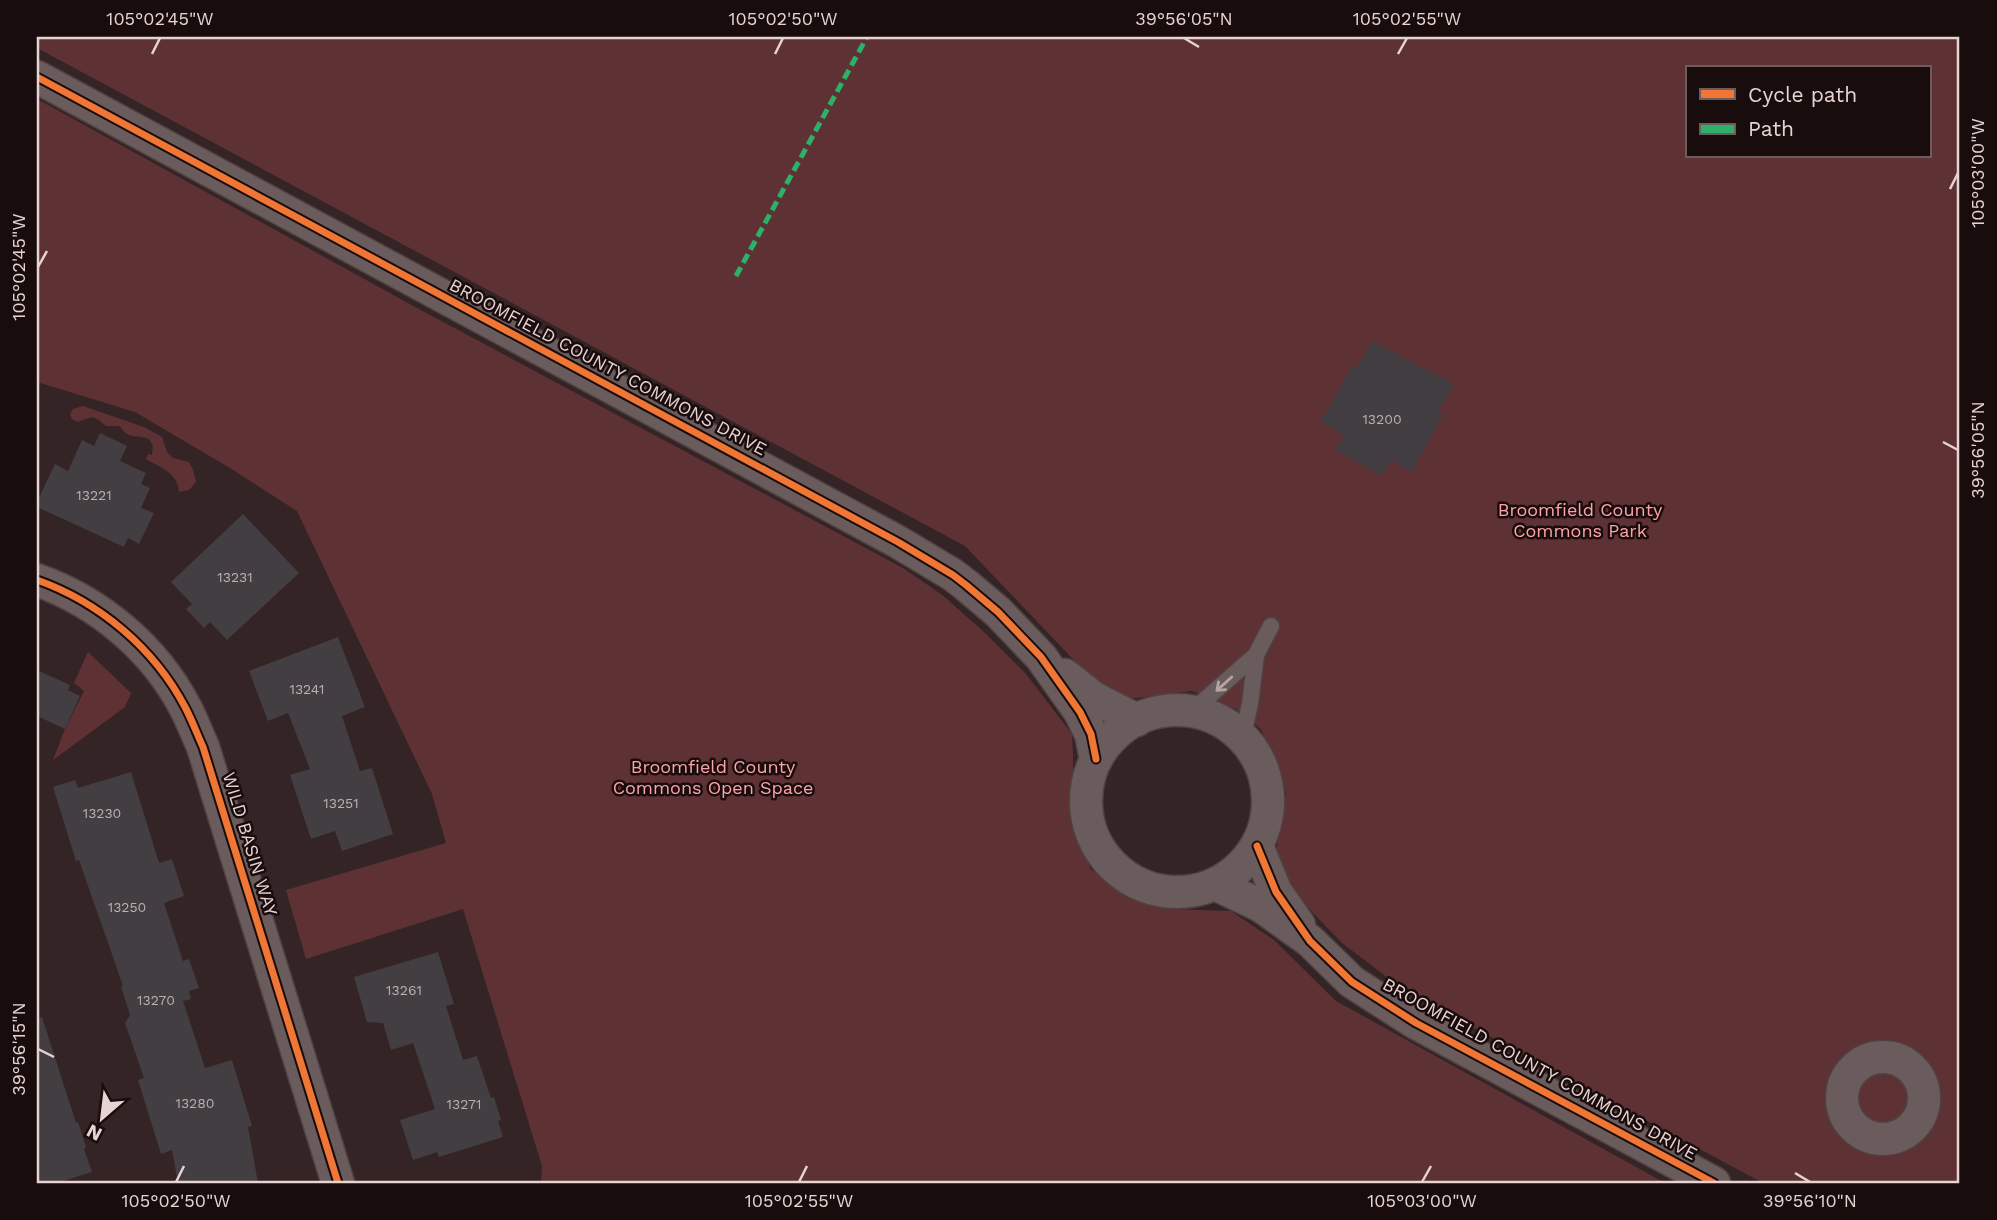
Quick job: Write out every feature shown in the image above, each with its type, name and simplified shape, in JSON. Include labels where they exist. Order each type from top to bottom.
[{"type":"street","name":"BROOMFIELD COUNTY COMMONS DRIVE","points":[[37,77],[906,546],[953,575],[998,612],[1041,657],[1080,712],[1091,734],[1096,759]]},
{"type":"street","name":"WILD BASIN WAY","points":[[37,580],[58,587],[100,611],[133,638],[162,671],[185,707],[203,747],[338,1183]]},
{"type":"street","points":[[1041,657],[1094,698],[1137,720]]},
{"type":"street","points":[[1164,711],[1191,712],[1220,721],[1249,745],[1266,780],[1266,819],[1257,846],[1239,869],[1215,884],[1189,892],[1152,889],[1118,871],[1095,841],[1088,823],[1087,785],[1096,759],[1114,735],[1146,716],[1164,711]]},
{"type":"street","name":"BROOMFIELD COUNTY COMMONS DRIVE","points":[[1257,846],[1276,892],[1310,941]]},
{"type":"street","name":"BROOMFIELD COUNTY COMMONS DRIVE","points":[[1215,884],[1261,906],[1310,941],[1352,982],[1416,1023],[1714,1183]]},
{"type":"lane","points":[[1242,739],[1250,704],[1256,655],[1271,626]]},
{"type":"lane","points":[[1191,712],[1256,655]]},
{"type":"green space","name":"Broomfield County Commons Park","points":[[37,37],[1960,37],[1960,1183],[1763,1183],[1437,1008],[1392,981],[1342,943],[1289,888],[1275,859],[1286,792],[1261,729],[1236,709],[1192,691],[1120,700],[1090,677],[965,546],[37,48]]},
{"type":"green space","name":"Broomfield County Commons Open Space","points":[[37,99],[417,308],[903,568],[941,594],[984,632],[1026,674],[1072,734],[1073,822],[1091,870],[1166,909],[1231,911],[1274,940],[1336,1001],[1665,1183],[541,1183],[542,1166],[463,909],[306,959],[286,890],[446,843],[432,794],[297,511],[135,412],[37,382]]},
{"type":"green space","points":[[83,406],[144,427],[162,437],[167,452],[173,458],[189,462],[196,482],[189,490],[179,492],[172,476],[146,459],[148,454],[152,455],[153,446],[149,439],[129,435],[120,426],[106,426],[92,417],[77,422],[72,419],[70,414],[73,409]]},
{"type":"green space","points":[[88,652],[131,693],[125,707],[53,760],[84,691],[74,683]]},
{"type":"building","points":[[1372,341],[1454,384],[1438,413],[1443,415],[1412,472],[1391,460],[1382,476],[1335,450],[1344,435],[1321,422],[1352,365],[1357,368]]},
{"type":"building","points":[[100,433],[127,446],[120,461],[146,473],[141,484],[150,488],[141,508],[154,513],[139,544],[128,538],[124,547],[37,507],[55,464],[68,471],[82,440],[94,446]]},
{"type":"building","points":[[243,514],[299,573],[227,640],[210,622],[204,628],[186,609],[192,604],[171,582]]},
{"type":"building","points":[[338,637],[365,707],[342,716],[360,771],[372,768],[393,834],[342,851],[335,831],[311,839],[290,775],[310,769],[288,713],[268,721],[249,671]]},
{"type":"building","points":[[37,670],[70,685],[68,690],[80,696],[65,729],[37,716]]},
{"type":"building","points":[[131,772],[159,863],[172,859],[184,896],[164,903],[183,961],[189,959],[199,988],[189,991],[191,999],[183,1001],[205,1068],[232,1060],[252,1126],[248,1127],[258,1183],[178,1183],[172,1150],[161,1154],[138,1080],[144,1078],[125,1023],[130,1015],[121,987],[123,986],[79,860],[76,861],[53,787],[75,780],[78,788]]},
{"type":"building","points":[[438,952],[454,1004],[446,1006],[463,1060],[477,1056],[491,1098],[494,1097],[503,1137],[439,1157],[437,1152],[413,1160],[400,1120],[435,1109],[413,1043],[391,1050],[383,1023],[367,1022],[354,977]]},
{"type":"building","points":[[42,1017],[92,1172],[57,1183],[37,1183],[37,1018]]},
{"type":"marked path","points":[[736,276],[867,37]]},
{"type":"cycle path","points":[[37,77],[898,542],[953,575],[998,612],[1041,657],[1080,712],[1091,734],[1096,759]]},
{"type":"cycle path","points":[[37,580],[82,601],[123,630],[158,665],[188,712],[203,747],[338,1183]]},
{"type":"cycle path","points":[[1257,846],[1276,892],[1310,941],[1352,982],[1416,1023],[1714,1183]]}]
